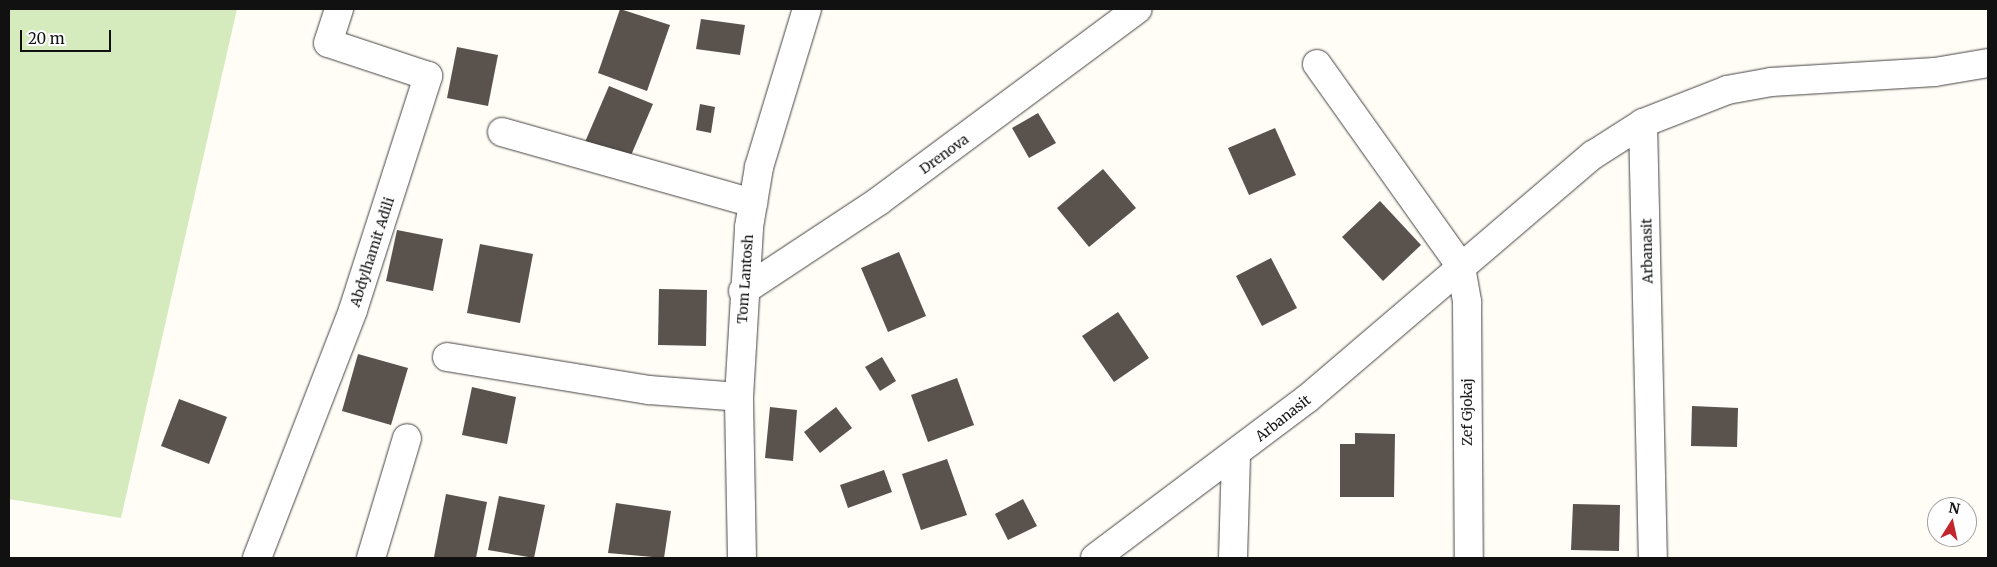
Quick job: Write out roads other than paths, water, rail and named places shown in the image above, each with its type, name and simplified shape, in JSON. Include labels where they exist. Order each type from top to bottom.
[{"type":"street","name":"Abdylhamit Adili","points":[[257,558],[353,310],[428,76],[328,43],[339,9]]},
{"type":"street","name":"Tom Lantosh","points":[[742,558],[739,397],[743,291],[753,203],[759,167],[807,9]]},
{"type":"street","name":"Drenova","points":[[743,291],[879,201],[1138,9]]},
{"type":"street","name":"Arbanasit","points":[[1095,558],[1236,455],[1308,398],[1594,155],[1643,123],[1727,90],[1771,82],[1936,72],[1988,63]]},
{"type":"street","points":[[1317,64],[1461,267]]},
{"type":"street","name":"Arbanasit","points":[[1643,123],[1653,558]]},
{"type":"street","points":[[502,132],[753,203]]},
{"type":"street","name":"Zef Gjokaj","points":[[1461,267],[1467,302],[1468,558]]},
{"type":"street","points":[[447,357],[640,389],[739,397]]},
{"type":"street","points":[[371,558],[407,438]]},
{"type":"street","points":[[1233,558],[1236,455]]}]
